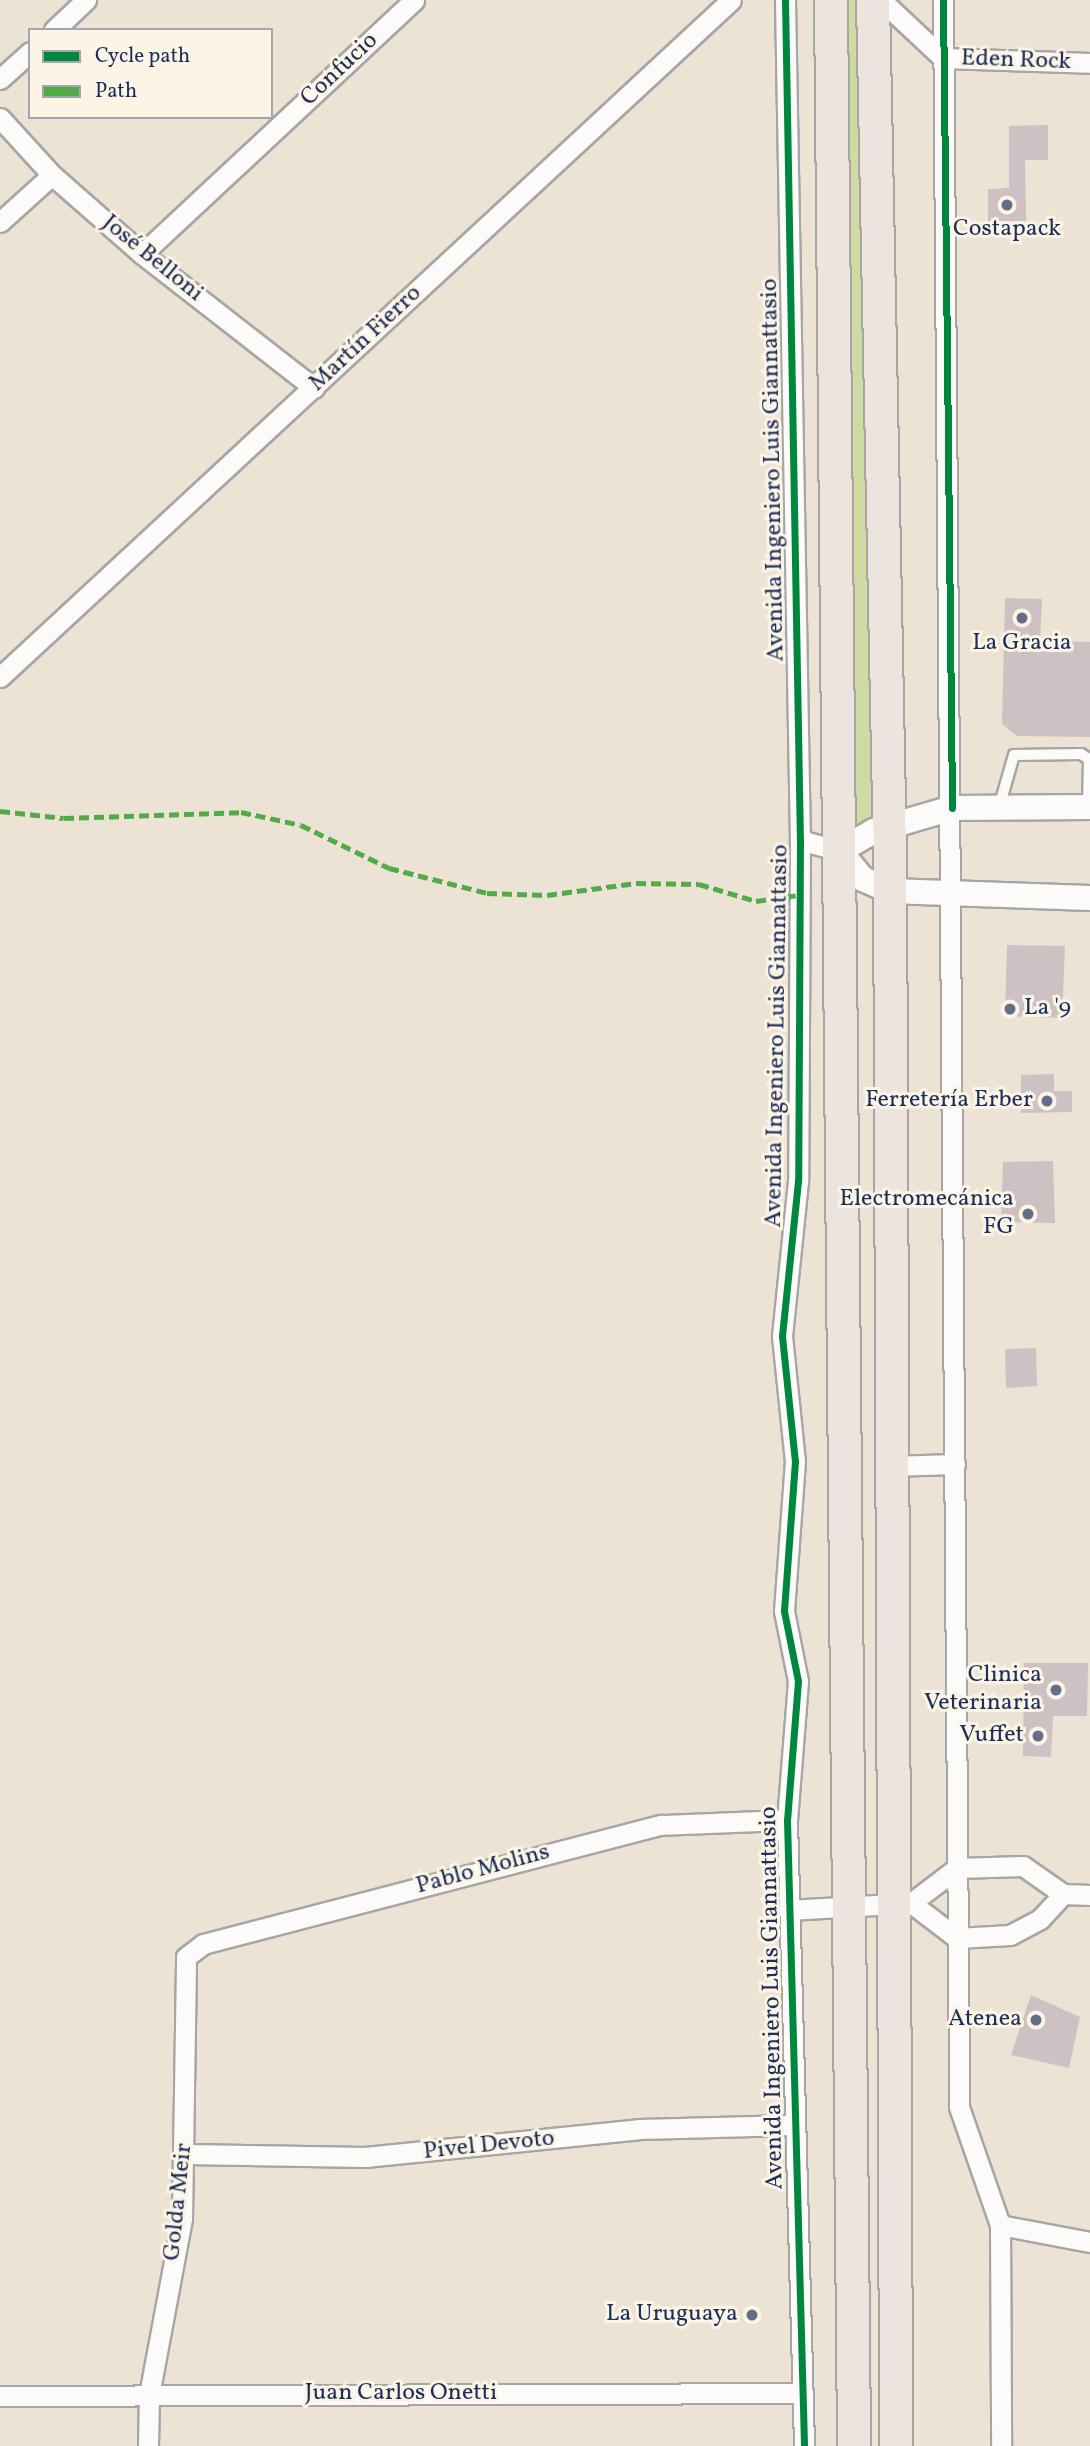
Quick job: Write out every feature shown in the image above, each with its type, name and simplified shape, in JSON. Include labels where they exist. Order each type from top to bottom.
[{"type":"main road","points":[[831,0],[854,2446]]},
{"type":"main road","points":[[873,0],[890,891],[889,1466],[903,1903],[897,2446]]},
{"type":"street","points":[[56,28],[86,0]]},
{"type":"street","name":"Confucio","points":[[142,254],[414,0]]},
{"type":"street","name":"Martín Fierro","points":[[0,677],[731,0]]},
{"type":"street","name":"Avenida Ingeniero Luis Giannattasio","points":[[785,0],[800,841],[798,1181],[782,1336],[795,1461],[784,1611],[798,1681],[787,1820],[792,2125],[804,2446]]},
{"type":"street","name":"Eden Rock","points":[[881,0],[943,58],[1090,63]]},
{"type":"street","points":[[943,0],[953,898],[959,2108],[1000,2225],[1001,2446]]},
{"type":"street","points":[[0,79],[28,54]]},
{"type":"street","name":"José Belloni","points":[[0,118],[52,175],[142,254],[313,388]]},
{"type":"street","points":[[0,222],[52,175]]},
{"type":"street","points":[[840,851],[889,826],[952,808],[1000,804],[1089,807]]},
{"type":"street","points":[[800,841],[840,851],[863,879],[890,891],[953,898],[1090,898]]},
{"type":"street","points":[[889,1466],[955,1464]]},
{"type":"street","name":"Pablo Molins","points":[[186,1957],[202,1944],[661,1825],[787,1820]]},
{"type":"street","points":[[788,1910],[903,1903],[957,1868],[1023,1866],[1063,1894],[1089,1893]]},
{"type":"street","points":[[903,1903],[957,1938],[1010,1935],[1040,1919],[1063,1894]]},
{"type":"street","name":"Golda Meir","points":[[148,2446],[149,2395],[182,2218],[187,2154],[181,1975],[186,1957]]},
{"type":"street","name":"Pivel Devoto","points":[[187,2154],[365,2157],[639,2129],[792,2125]]},
{"type":"street","points":[[1000,2225],[1090,2242]]},
{"type":"street","name":"Juan Carlos Onetti","points":[[0,2396],[803,2393]]},
{"type":"lane","points":[[1000,804],[1014,755],[1081,754],[1089,759],[1089,807]]},
{"type":"green space","points":[[843,0],[862,0],[872,828],[852,829]]},
{"type":"building","points":[[1048,125],[1048,160],[1025,160],[1026,221],[988,221],[988,189],[1009,188],[1009,126]]},
{"type":"building","points":[[1005,598],[1042,599],[1040,641],[1090,642],[1090,737],[1017,736],[1002,724]]},
{"type":"building","points":[[1007,945],[1065,946],[1062,1018],[1005,1016]]},
{"type":"building","name":"Ferretería Erber","points":[[1054,1074],[1054,1091],[1072,1091],[1072,1112],[1021,1113],[1021,1075]]},
{"type":"building","points":[[1053,1161],[1055,1223],[1001,1222],[1003,1162]]},
{"type":"building","points":[[1036,1348],[1037,1386],[1006,1388],[1005,1349]]},
{"type":"building","name":"Clinica Veterinaria","points":[[1024,1663],[1088,1663],[1087,1716],[1053,1716],[1051,1757],[1023,1756]]},
{"type":"building","points":[[1031,1995],[1080,2017],[1069,2068],[1011,2055]]},
{"type":"marked path","points":[[0,811],[64,818],[241,812],[301,825],[389,868],[487,893],[547,895],[636,883],[699,884],[756,901],[799,895]]},
{"type":"cycle path","points":[[785,0],[800,840],[798,1181],[782,1336],[795,1461],[784,1611],[798,1681],[787,1820],[804,2446]]},
{"type":"cycle path","points":[[943,0],[952,808]]},
{"type":"place","name":"Costapack","points":[[1007,205]]},
{"type":"place","name":"La Gracia","points":[[1022,618]]},
{"type":"place","name":"La '9","points":[[1010,1009]]},
{"type":"place","name":"Ferretería Erber","points":[[1047,1101]]},
{"type":"place","name":"Electromecánica FG","points":[[1028,1214]]},
{"type":"place","name":"Clinica Veterinaria","points":[[1056,1690]]},
{"type":"place","name":"Vuffet","points":[[1038,1736]]},
{"type":"place","name":"Atenea","points":[[1036,2020]]},
{"type":"place","name":"La Uruguaya","points":[[752,2315]]}]
